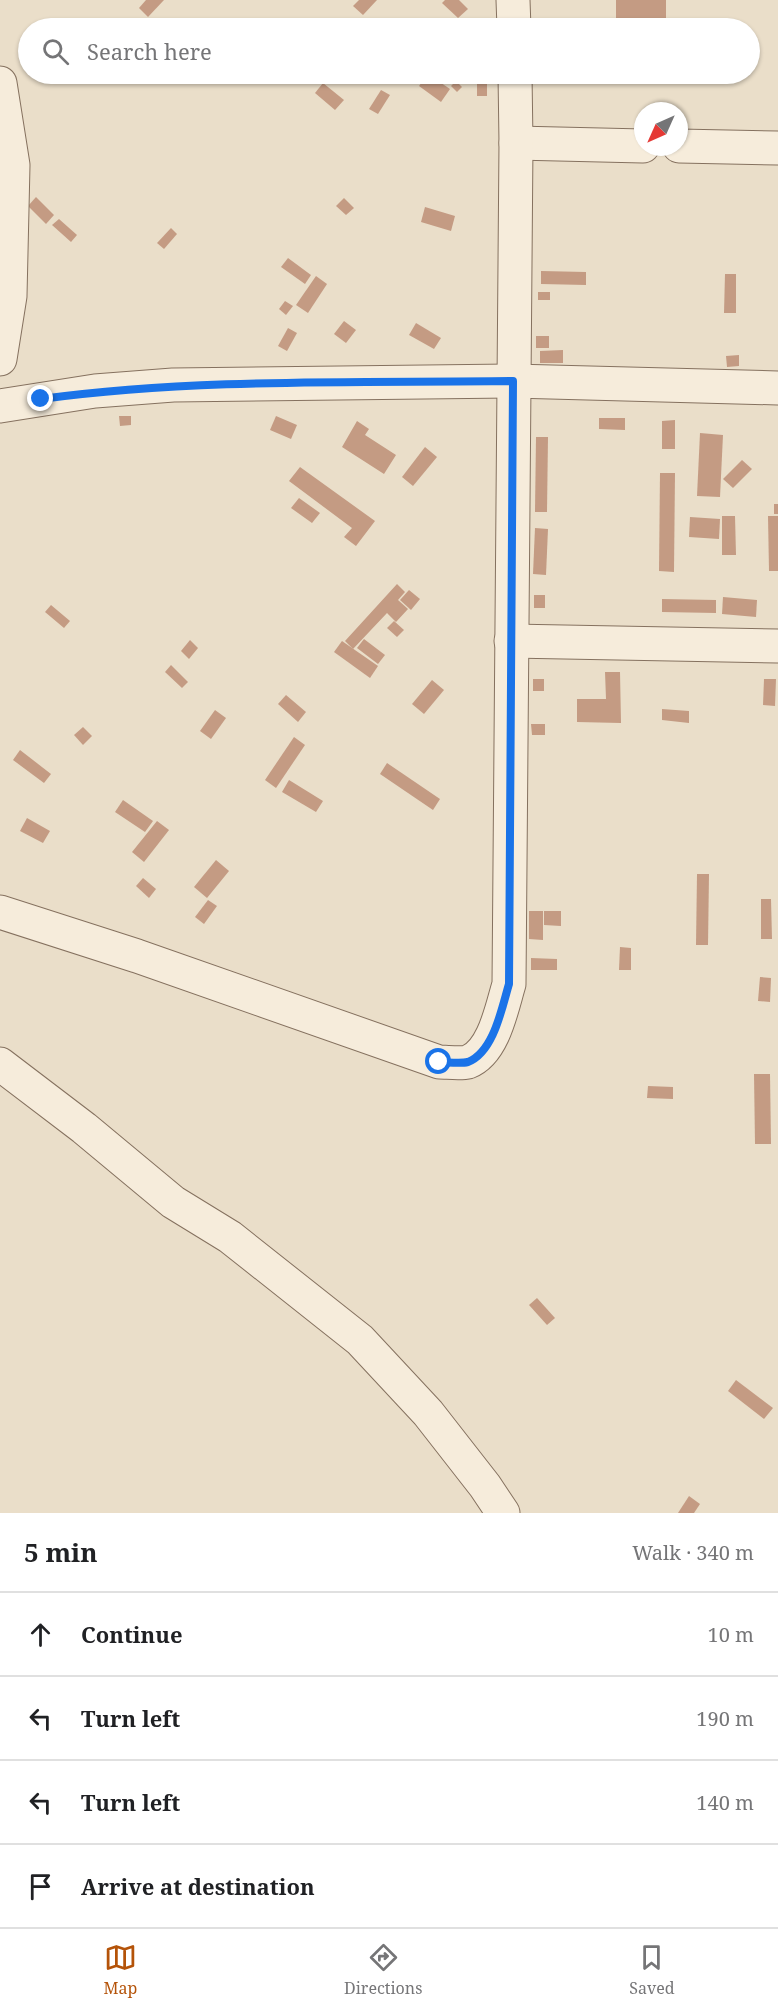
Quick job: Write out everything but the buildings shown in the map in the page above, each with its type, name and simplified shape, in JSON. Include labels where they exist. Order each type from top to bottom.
[{"type":"street","points":[[513,0],[514,18]]},
{"type":"street","points":[[0,83],[13,165],[10,296],[0,359]]},
{"type":"street","points":[[0,912],[137,956],[439,1062],[467,1062],[484,1050],[497,1025],[509,984],[515,84]]},
{"type":"street","points":[[516,143],[634,146]]},
{"type":"street","points":[[688,146],[778,148]]},
{"type":"street","points":[[0,406],[95,391],[173,385],[513,381],[778,388]]},
{"type":"street","points":[[511,641],[778,646]]},
{"type":"street","points":[[0,1064],[84,1128],[173,1202],[230,1237],[360,1340],[428,1413],[485,1486],[503,1513]]},
{"type":"route","points":[[41,399],[95,391],[173,385],[513,381],[509,984],[497,1025],[484,1050],[467,1062],[439,1062]]}]
